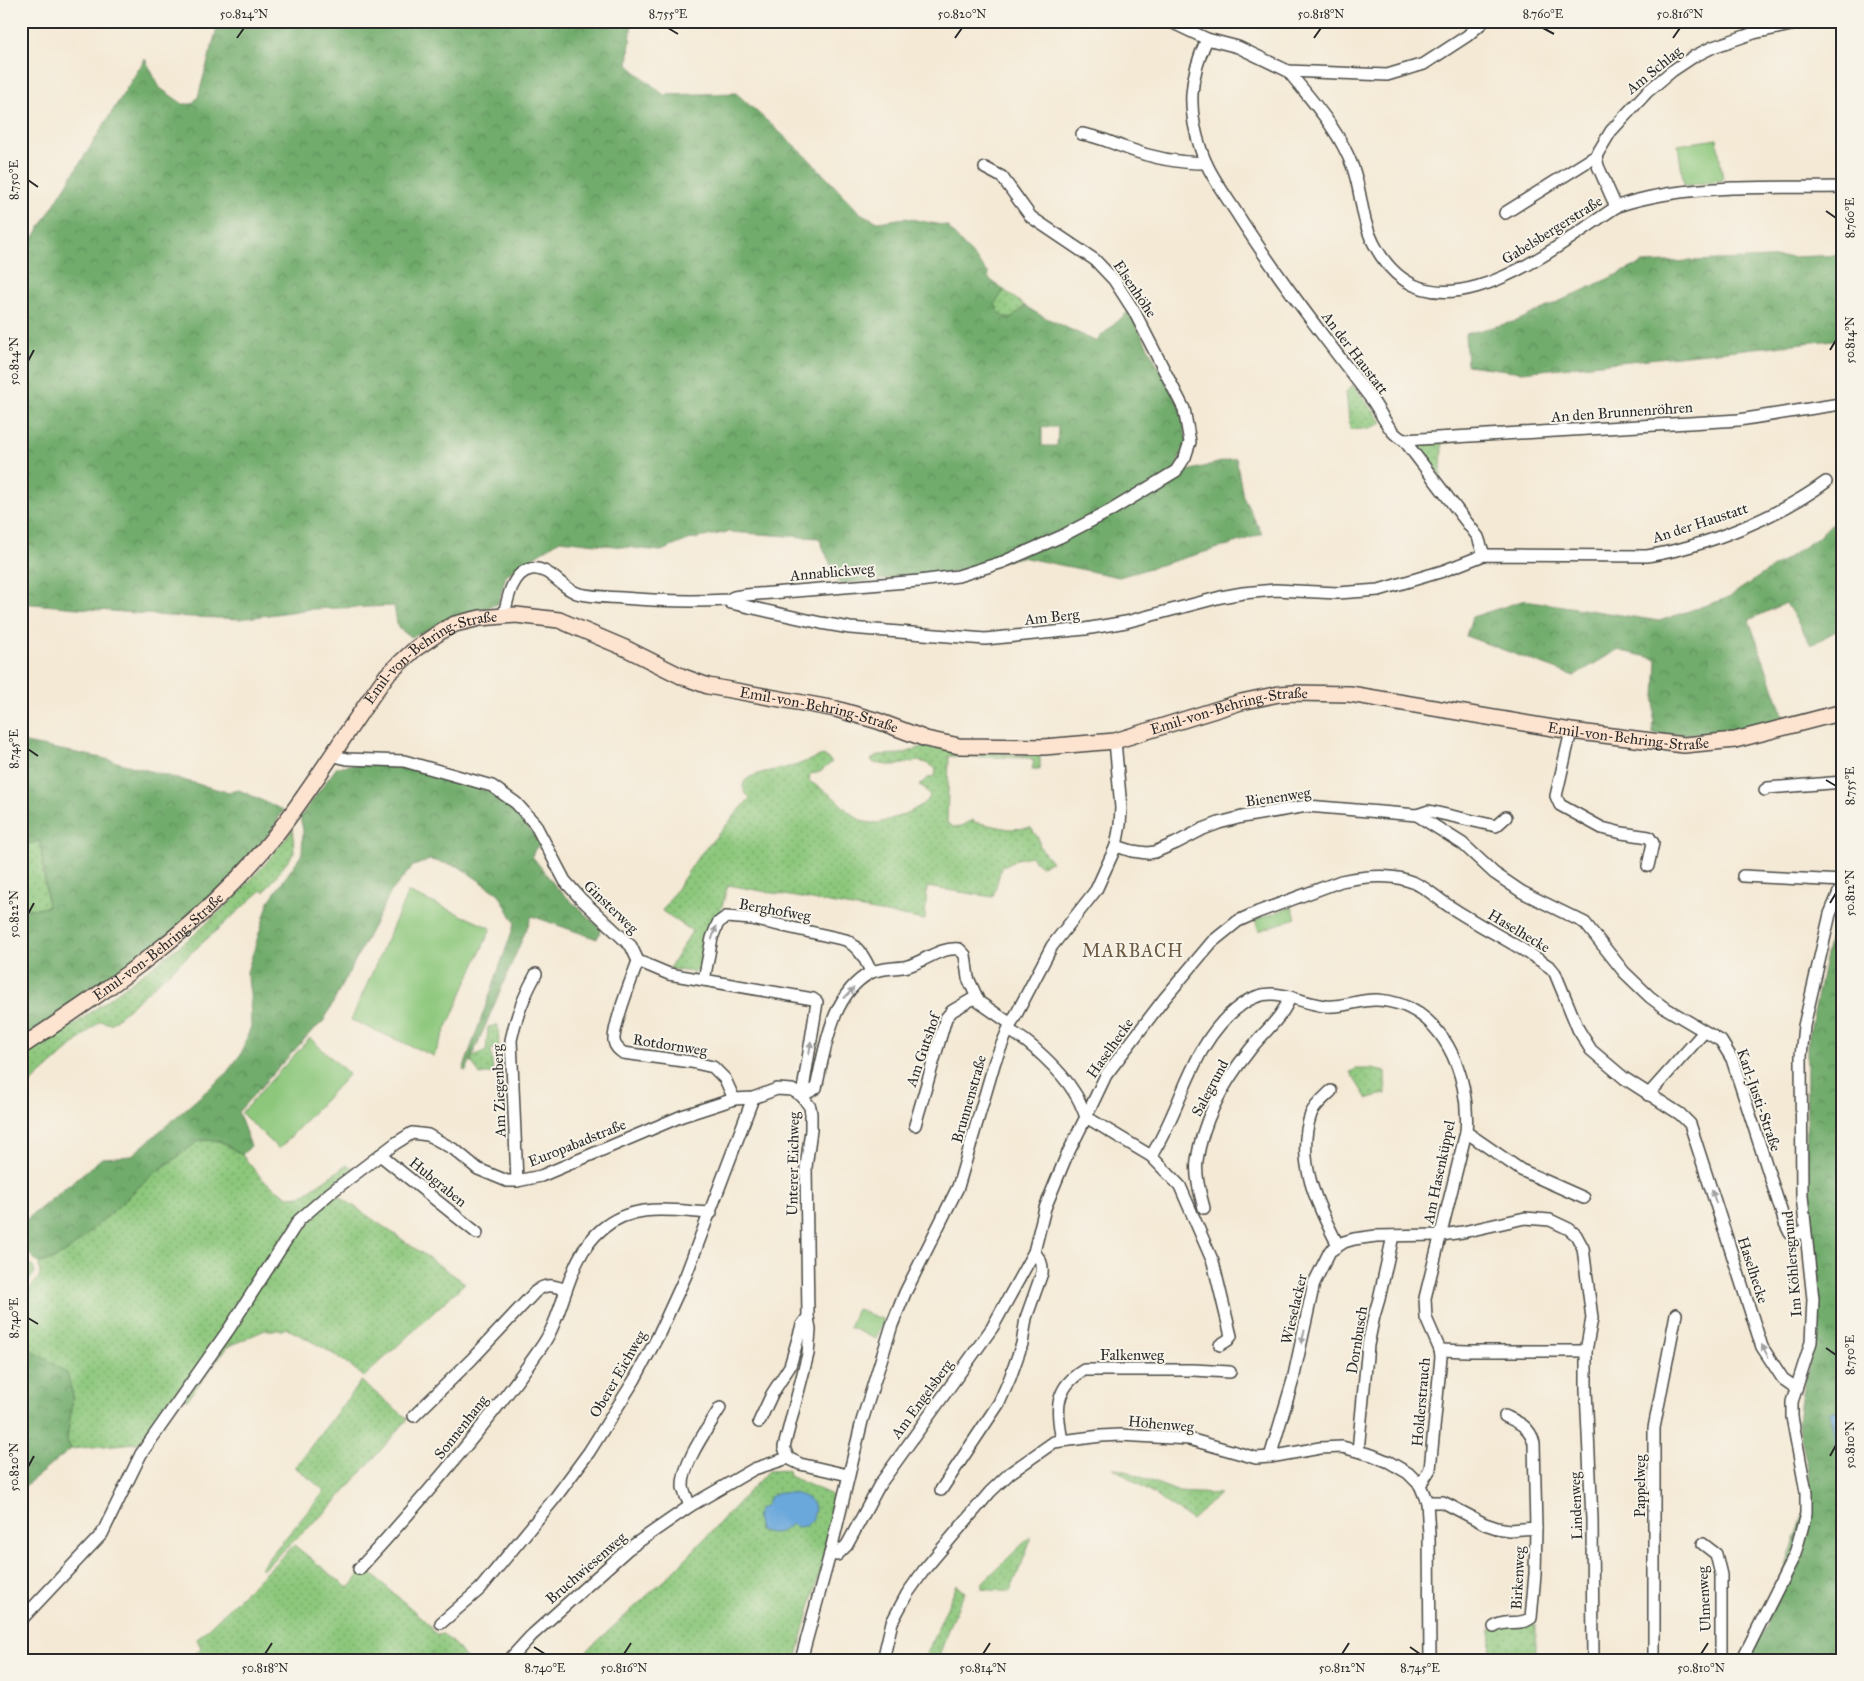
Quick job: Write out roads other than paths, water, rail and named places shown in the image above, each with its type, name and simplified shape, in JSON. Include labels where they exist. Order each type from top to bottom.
[{"type":"main road","name":"Emil-von-Behring-Straße","points":[[21,1047],[158,951],[209,908],[274,837],[387,675],[429,638],[455,624],[480,618],[504,616],[540,617],[559,620],[625,648],[681,676],[708,686],[836,709],[946,744],[984,747],[1044,747],[1115,741],[1241,702],[1279,694],[1294,693],[1350,694],[1572,731],[1684,745],[1735,740],[1843,712]]},
{"type":"street","points":[[1168,21],[1207,39],[1238,46],[1288,71],[1387,75],[1424,64],[1467,36],[1484,21]]},
{"type":"street","name":"Am Schlag","points":[[1505,213],[1596,156],[1611,131],[1646,92],[1693,57],[1712,47],[1747,35],[1775,27],[1809,21]]},
{"type":"street","name":"An der Haustatt","points":[[1207,39],[1197,61],[1192,81],[1195,128],[1206,164],[1244,225],[1292,294],[1372,400],[1395,434],[1404,440],[1478,537],[1484,556]]},
{"type":"street","name":"Gabelsbergerstraße","points":[[1288,71],[1318,108],[1349,157],[1373,243],[1393,272],[1409,284],[1421,288],[1436,291],[1452,291],[1469,289],[1493,282],[1520,270],[1544,256],[1616,207],[1648,197],[1726,188],[1843,187]]},
{"type":"street","points":[[1082,134],[1100,136],[1125,148],[1147,155],[1182,163],[1206,164]]},
{"type":"street","points":[[1596,156],[1598,166],[1616,207]]},
{"type":"street","name":"Elsenhöhe","points":[[985,168],[1002,177],[1031,217],[1095,260],[1114,280],[1134,311],[1184,409],[1190,442],[1185,457],[1176,471]]},
{"type":"street","name":"An den Brunnenröhren","points":[[1404,440],[1738,420],[1840,404]]},
{"type":"street","name":"Annablickweg","points":[[504,616],[508,596],[515,580],[522,573],[531,569],[544,571],[564,587],[580,594],[665,602],[728,600],[746,595],[958,576],[1003,562],[1060,537],[1110,512],[1176,471]]},
{"type":"street","name":"An der Haustatt","points":[[1379,590],[1443,571],[1484,556],[1647,556],[1691,546],[1731,532],[1808,495],[1826,482]]},
{"type":"street","name":"Am Berg","points":[[728,600],[821,623],[850,628],[985,639],[1110,625],[1221,597],[1275,590],[1338,593],[1379,590]]},
{"type":"street","points":[[1572,731],[1556,796],[1558,802],[1560,805],[1602,828],[1649,837],[1652,843],[1648,866]]},
{"type":"street","name":"Brunnenstraße","points":[[848,1475],[862,1421],[892,1325],[905,1293],[958,1187],[995,1061],[1009,1027],[1052,946],[1096,890],[1116,846],[1121,808],[1115,741]]},
{"type":"street","name":"Ginsterweg","points":[[331,755],[347,759],[404,762],[492,786],[516,803],[534,824],[565,881],[580,898],[631,946],[638,961]]},
{"type":"street","points":[[1764,790],[1768,788],[1843,782]]},
{"type":"street","name":"Bienenweg","points":[[1116,846],[1132,851],[1154,852],[1203,829],[1242,817],[1307,806],[1417,815],[1429,811],[1496,826],[1506,817]]},
{"type":"street","name":"Karl-Justi-Straße","points":[[1417,815],[1463,844],[1494,873],[1522,892],[1585,924],[1624,972],[1650,997],[1721,1041],[1732,1059],[1787,1228],[1790,1233],[1805,1232]]},
{"type":"street","points":[[1743,876],[1843,882]]},
{"type":"street","name":"Haselhecke","points":[[1086,1117],[1106,1075],[1164,999],[1212,942],[1238,920],[1353,878],[1394,878],[1416,883],[1448,906],[1551,968],[1555,972],[1578,1029],[1587,1046],[1624,1078],[1680,1114],[1690,1124],[1762,1347],[1783,1379],[1796,1388]]},
{"type":"street","name":"Im Köhlersgrund","points":[[1742,1660],[1795,1554],[1806,1514],[1806,1492],[1792,1418],[1792,1402],[1811,1342],[1813,1300],[1802,1196],[1801,1056],[1804,1026],[1830,914],[1843,882]]},
{"type":"street","name":"Berghofweg","points":[[704,980],[712,938],[718,923],[726,917],[752,919],[846,940],[855,946],[865,958],[871,972]]},
{"type":"street","points":[[802,1096],[816,1088],[830,1031],[842,1000],[858,983],[871,972],[908,966],[946,950],[959,949],[965,955],[968,978],[976,997],[1052,1065],[1074,1091],[1086,1117],[1151,1156],[1180,1186],[1213,1262],[1231,1336],[1220,1345]]},
{"type":"street","points":[[638,961],[669,974],[813,999],[817,1002],[802,1096]]},
{"type":"street","name":"Rotdornweg","points":[[638,961],[616,1028],[615,1046],[623,1053],[691,1062],[713,1067],[725,1079],[734,1099]]},
{"type":"street","name":"Am Ziegenberg","points":[[517,1181],[511,1040],[515,1017],[536,974]]},
{"type":"street","name":"Am Hasenküppel","points":[[1151,1156],[1163,1138],[1179,1098],[1206,1042],[1218,1026],[1250,999],[1280,994],[1327,1006],[1376,1000],[1403,1004],[1422,1014],[1442,1036],[1460,1070],[1466,1102],[1466,1132],[1441,1235],[1525,1218],[1550,1220],[1576,1235],[1583,1248],[1585,1258],[1592,1318],[1586,1351]]},
{"type":"street","name":"Am Gutshof","points":[[915,1125],[946,1018],[952,1011],[976,997]]},
{"type":"street","name":"Salegrund","points":[[1204,1208],[1198,1185],[1197,1160],[1210,1113],[1237,1067],[1258,1040],[1277,1020],[1286,1008],[1290,997]]},
{"type":"street","points":[[1648,1095],[1704,1032]]},
{"type":"street","name":"Unterer Eichweg","points":[[753,1098],[777,1089],[792,1090],[802,1096],[810,1107],[811,1114],[806,1167],[810,1342],[784,1447],[788,1458]]},
{"type":"street","points":[[1331,1091],[1312,1112],[1306,1149],[1312,1189],[1338,1245],[1354,1239],[1441,1235]]},
{"type":"street","name":"Europabadstraße","points":[[21,1620],[102,1534],[141,1454],[229,1329],[299,1220],[330,1193],[380,1155],[412,1133],[428,1135],[454,1150],[478,1169],[507,1182],[517,1181],[541,1176],[682,1116],[734,1099],[753,1098]]},
{"type":"street","name":"Oberer Eichweg","points":[[441,1623],[480,1589],[555,1498],[605,1428],[635,1379],[658,1336],[711,1213],[753,1098]]},
{"type":"street","name":"Am Engelsberg","points":[[830,1554],[837,1554],[847,1545],[880,1484],[992,1328],[1034,1252],[1045,1208],[1066,1157],[1086,1117]]},
{"type":"street","points":[[1466,1132],[1521,1170],[1584,1198]]},
{"type":"street","name":"Hubgraben","points":[[380,1155],[477,1233]]},
{"type":"street","name":"Sonnenhang","points":[[359,1569],[434,1486],[472,1440],[543,1345],[555,1324],[571,1275],[590,1241],[602,1229],[621,1216],[634,1211],[649,1209],[711,1213]]},
{"type":"street","name":"Holderstrauch","points":[[1420,1485],[1430,1469],[1441,1357],[1440,1350],[1426,1318],[1425,1298],[1441,1235]]},
{"type":"street","name":"Dornbusch","points":[[1358,1451],[1368,1345],[1393,1236]]},
{"type":"street","name":"Wieselacker","points":[[1270,1457],[1293,1380],[1314,1283],[1330,1250],[1338,1245]]},
{"type":"street","points":[[941,1490],[998,1402],[1010,1378],[1022,1344],[1026,1318],[1042,1273],[1043,1266],[1040,1258],[1034,1252]]},
{"type":"street","points":[[414,1416],[471,1360],[535,1292],[547,1285],[566,1290]]},
{"type":"street","name":"Pappelweg","points":[[1654,1660],[1654,1428],[1676,1314]]},
{"type":"street","name":"Unterer Eichweg","points":[[759,1422],[772,1394],[790,1366],[802,1326],[808,1317]]},
{"type":"street","points":[[1440,1350],[1586,1351]]},
{"type":"street","name":"Lindenweg","points":[[1586,1351],[1592,1519],[1593,1660]]},
{"type":"street","name":"Falkenweg","points":[[1062,1440],[1057,1412],[1059,1399],[1070,1381],[1084,1370],[1230,1372]]},
{"type":"street","points":[[690,1506],[683,1487],[685,1473],[695,1451],[720,1408]]},
{"type":"street","name":"Birkenweg","points":[[1494,1628],[1501,1622],[1526,1622],[1531,1618],[1535,1574],[1536,1528],[1533,1436],[1529,1429],[1522,1424],[1505,1416]]},
{"type":"street","name":"Höhenweg","points":[[883,1660],[895,1617],[907,1594],[924,1570],[990,1492],[1010,1473],[1054,1442],[1120,1435],[1189,1439],[1256,1458],[1334,1447],[1358,1451],[1394,1465],[1408,1473],[1420,1485],[1427,1502],[1430,1660]]},
{"type":"street","points":[[788,1458],[800,1464],[848,1475],[830,1554],[801,1660]]},
{"type":"street","name":"Bruchwiesenweg","points":[[509,1660],[538,1630],[614,1561],[690,1506],[754,1469],[788,1458]]},
{"type":"street","name":"Birkenweg","points":[[1427,1502],[1443,1502],[1485,1524],[1497,1528],[1509,1530],[1536,1528]]},
{"type":"street","name":"Ulmenweg","points":[[1703,1544],[1716,1554],[1720,1575],[1721,1660]]},
{"type":"water","points":[[1843,1409],[1843,1461],[1835,1440],[1830,1412]]},
{"type":"water","points":[[778,1492],[795,1494],[808,1499],[815,1508],[813,1519],[806,1526],[797,1527],[791,1524],[784,1530],[776,1533],[759,1530],[756,1517],[759,1509],[766,1505],[770,1497]]},
{"type":"district","name":"MARBACH","points":[[1133,951]]}]
